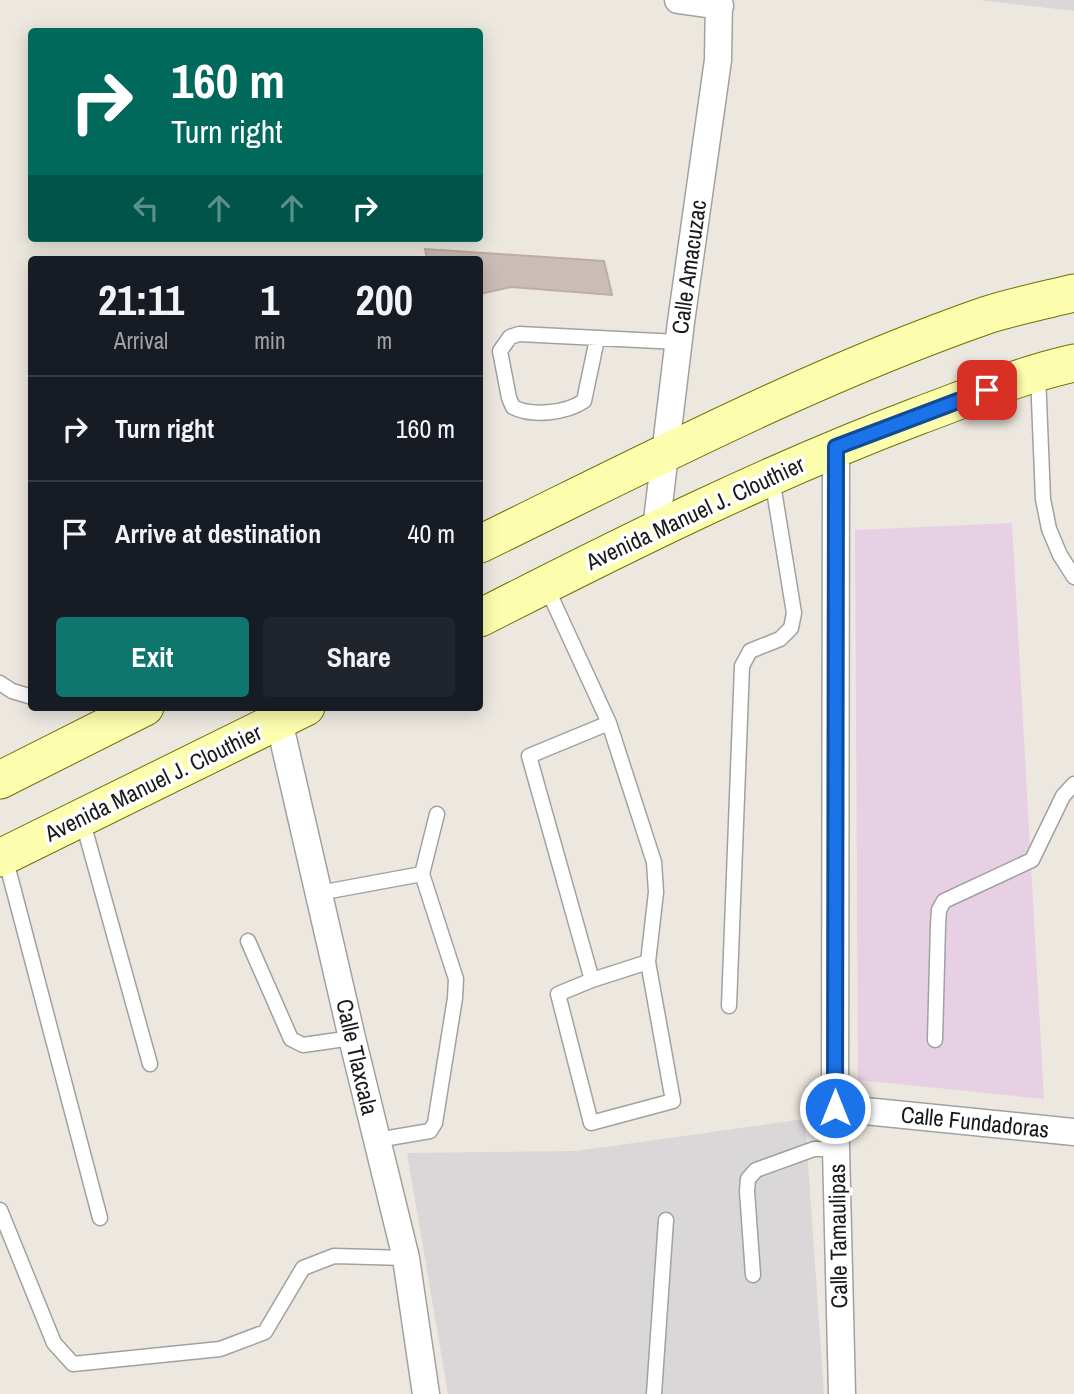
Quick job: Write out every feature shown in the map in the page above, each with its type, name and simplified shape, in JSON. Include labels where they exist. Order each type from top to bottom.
[{"type":"main road","points":[[483,543],[664,454],[873,357],[990,314],[1074,293]]},
{"type":"main road","name":"Avenida Manuel J. Clouthier","points":[[483,616],[656,529],[836,447],[1037,371],[1074,363]]},
{"type":"main road","points":[[0,780],[127,711]]},
{"type":"main road","name":"Avenida Manuel J. Clouthier","points":[[2,857],[293,714]]},
{"type":"street","points":[[678,0],[720,3]]},
{"type":"street","name":"Calle Amacuzac","points":[[656,529],[678,342],[718,60],[720,3]]},
{"type":"street","name":"Calle Tamaulipas","points":[[836,447],[835,1108],[842,1394]]},
{"type":"street","name":"Calle Tlaxcala","points":[[293,714],[319,893],[406,1258],[426,1394]]},
{"type":"street","name":"Calle Fundadoras","points":[[835,1108],[1074,1132]]},
{"type":"lane","points":[[597,339],[584,401],[574,407],[530,414],[513,407],[500,351],[510,337],[519,334],[678,342]]},
{"type":"lane","points":[[1037,371],[1043,499],[1049,529],[1060,555],[1074,577]]},
{"type":"lane","points":[[729,1006],[742,666],[750,651],[780,639],[791,628],[794,613],[771,476]]},
{"type":"lane","points":[[545,585],[609,723],[654,862],[656,892],[648,962],[673,1101],[591,1123],[558,993],[592,979],[648,962]]},
{"type":"lane","points":[[0,683],[12,691],[28,696]]},
{"type":"lane","points":[[592,979],[529,756],[609,723]]},
{"type":"lane","points":[[935,1040],[939,910],[944,901],[1032,860],[1063,796],[1074,784]]},
{"type":"lane","points":[[377,1140],[430,1132],[435,1123],[456,979],[422,874],[437,814]]},
{"type":"lane","points":[[81,818],[150,1065]]},
{"type":"lane","points":[[2,857],[100,1218]]},
{"type":"lane","points":[[319,893],[422,874]]},
{"type":"lane","points":[[248,941],[291,1039],[303,1045],[352,1038]]},
{"type":"lane","points":[[753,1275],[748,1179],[756,1170],[814,1149],[836,1149]]},
{"type":"lane","points":[[0,1210],[54,1343],[72,1364],[220,1349],[265,1332],[303,1268],[334,1256],[406,1258]]},
{"type":"lane","points":[[654,1394],[666,1220]]},
{"type":"shaded area","points":[[978,0],[1074,0],[1074,11]]},
{"type":"shaded area","points":[[1012,523],[1044,1099],[858,1080],[855,530]]},
{"type":"shaded area","points":[[805,1119],[824,1394],[448,1394],[407,1153],[576,1151]]},
{"type":"building","points":[[425,249],[604,261],[612,295],[511,287],[483,293],[483,256],[426,256]]},
{"type":"route","points":[[835,1108],[836,447],[987,390]]}]
